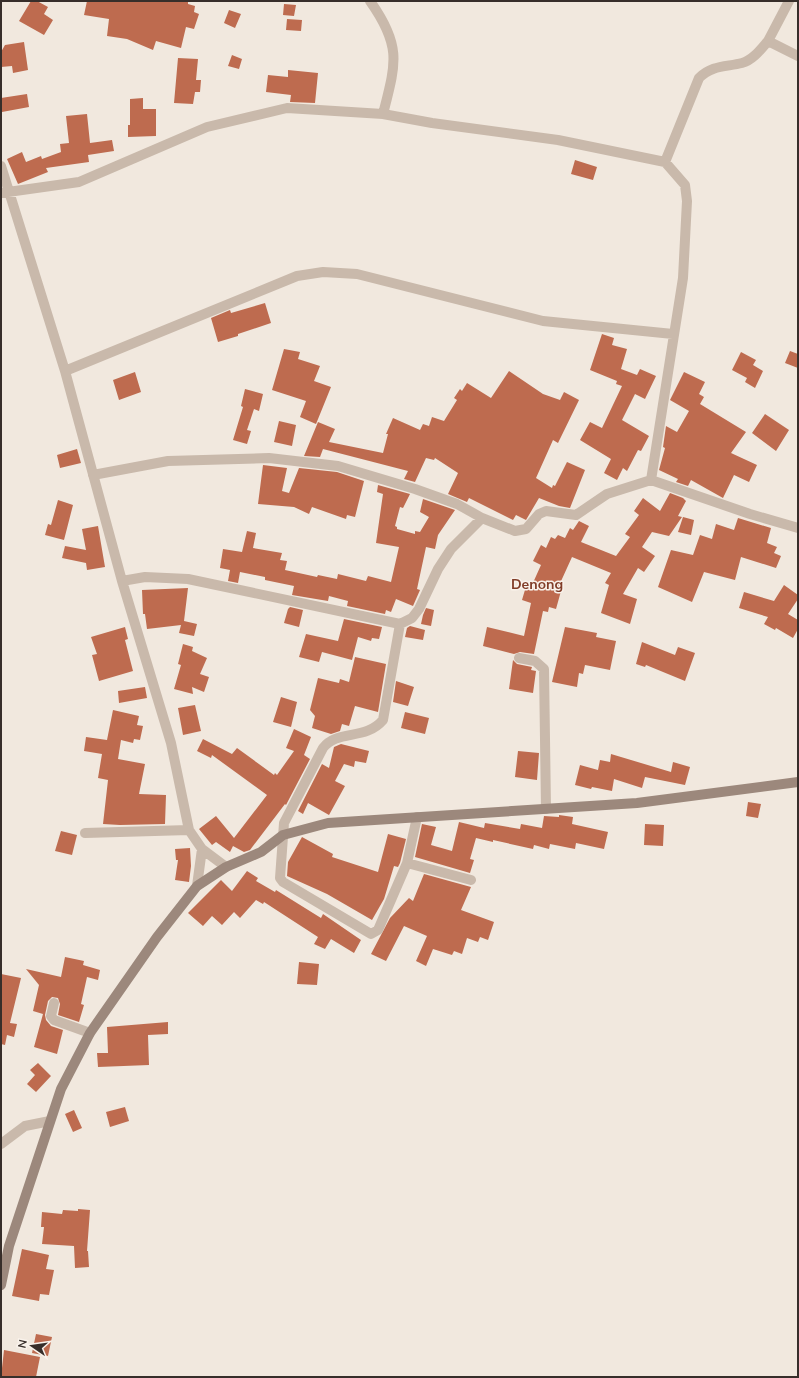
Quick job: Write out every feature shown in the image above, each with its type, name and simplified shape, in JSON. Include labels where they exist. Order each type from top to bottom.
[{"type":"street","points":[[370,1],[388,28],[393,44],[392,81],[383,114]]},
{"type":"street","points":[[665,162],[699,78],[711,69],[744,63],[756,55],[768,41],[789,1]]},
{"type":"street","points":[[768,41],[798,56]]},
{"type":"street","points":[[5,192],[79,182],[207,127],[287,108],[383,114],[432,123],[558,140],[665,162],[681,180],[687,193],[683,278],[651,480]]},
{"type":"street","points":[[1,166],[5,192],[65,372],[122,581],[171,743],[189,830],[202,849],[226,867]]},
{"type":"street","points":[[65,372],[297,276],[317,273],[357,274],[543,321],[673,334]]},
{"type":"street","points":[[93,475],[168,461],[269,458],[316,463],[338,466],[415,489],[457,504],[482,518],[509,529],[522,531],[526,529],[541,513],[546,511],[576,515],[607,494],[651,480],[750,514],[798,528]]},
{"type":"street","points":[[122,581],[145,577],[188,579],[400,624],[412,618],[420,609],[438,569],[451,548],[482,518]]},
{"type":"street","points":[[400,624],[383,720],[372,730],[335,739],[326,744],[284,823],[279,874],[283,882],[371,934],[378,930],[407,863],[417,817]]},
{"type":"street","points":[[519,658],[535,661],[544,669],[546,809]]},
{"type":"street","points":[[1,1285],[9,1246],[61,1089],[90,1033],[157,937],[197,886],[226,867],[261,852],[283,835],[339,822],[637,803],[798,782]]},
{"type":"street","points":[[86,833],[189,830]]},
{"type":"street","points":[[197,886],[202,849]]},
{"type":"street","points":[[407,863],[471,880]]},
{"type":"street","points":[[54,1003],[51,1016],[54,1020],[90,1033]]},
{"type":"street","points":[[1,1144],[26,1126],[50,1121]]},
{"type":"building","points":[[31,1],[37,1],[48,7],[44,14],[53,20],[44,35],[19,21]]},
{"type":"building","points":[[87,1],[188,1],[188,4],[195,6],[194,12],[199,14],[194,29],[186,27],[181,48],[156,41],[153,50],[127,39],[107,36],[109,19],[84,15]]},
{"type":"building","points":[[284,4],[296,5],[294,16],[283,15]]},
{"type":"building","points":[[229,10],[241,14],[235,28],[224,23]]},
{"type":"building","points":[[287,19],[302,20],[301,31],[286,30]]},
{"type":"building","points":[[24,42],[28,70],[13,73],[12,66],[1,67],[1,52],[5,45]]},
{"type":"building","points":[[232,55],[242,59],[239,69],[228,66]]},
{"type":"building","points":[[178,58],[198,59],[196,80],[201,80],[200,92],[195,92],[193,104],[174,103]]},
{"type":"building","points":[[288,70],[318,73],[315,103],[290,102],[291,95],[266,92],[268,75],[288,77]]},
{"type":"building","points":[[27,94],[29,107],[2,112],[1,98]]},
{"type":"building","points":[[143,98],[143,109],[156,109],[156,136],[128,137],[128,125],[130,125],[130,99]]},
{"type":"building","points":[[87,114],[90,143],[112,140],[114,151],[88,155],[89,162],[46,168],[48,172],[18,184],[7,159],[22,152],[26,162],[41,156],[42,159],[61,152],[60,144],[69,143],[66,116]]},
{"type":"building","points":[[575,160],[597,167],[593,180],[571,174]]},
{"type":"building","points":[[265,303],[271,323],[218,342],[211,318],[230,310],[231,313]]},
{"type":"building","points":[[602,334],[614,338],[612,345],[627,349],[621,369],[637,375],[640,369],[656,376],[645,399],[635,394],[622,420],[649,436],[641,451],[638,450],[627,471],[623,468],[617,480],[604,473],[611,459],[580,440],[590,422],[602,428],[622,386],[616,384],[617,381],[590,370]]},
{"type":"building","points":[[284,349],[300,352],[298,359],[320,366],[314,381],[331,387],[316,424],[300,417],[306,401],[272,390]]},
{"type":"building","points":[[790,351],[798,354],[798,368],[785,363]]},
{"type":"building","points":[[741,352],[756,360],[753,365],[763,371],[755,388],[745,382],[747,378],[732,370]]},
{"type":"building","points":[[509,371],[543,394],[560,400],[564,392],[579,400],[558,443],[553,440],[536,478],[552,488],[553,485],[555,486],[567,462],[585,470],[570,508],[559,506],[539,498],[526,520],[516,515],[513,520],[469,498],[467,502],[448,494],[458,473],[435,458],[434,460],[426,458],[415,482],[404,479],[408,471],[323,449],[320,457],[304,456],[318,422],[335,429],[329,442],[383,453],[388,434],[386,434],[393,418],[420,430],[423,424],[429,426],[432,417],[444,421],[457,400],[454,398],[460,389],[462,391],[467,383],[491,398]]},
{"type":"building","points":[[135,372],[141,392],[119,400],[113,380]]},
{"type":"building","points":[[684,372],[705,382],[699,394],[704,397],[700,404],[746,432],[731,453],[757,465],[749,482],[734,475],[723,498],[691,480],[688,486],[676,482],[678,479],[659,470],[665,448],[663,447],[666,426],[677,432],[689,411],[670,400]]},
{"type":"building","points":[[245,389],[263,394],[259,411],[254,409],[247,430],[251,431],[247,444],[233,440],[243,407],[241,406]]},
{"type":"building","points":[[765,414],[789,430],[776,451],[752,433]]},
{"type":"building","points":[[279,421],[296,425],[292,446],[274,442]]},
{"type":"building","points":[[77,449],[81,463],[60,468],[57,455]]},
{"type":"building","points":[[263,465],[287,468],[282,491],[289,493],[299,468],[337,472],[364,481],[355,517],[347,515],[346,519],[312,507],[309,514],[294,507],[258,504]]},
{"type":"building","points":[[378,485],[410,494],[403,508],[400,507],[395,526],[397,529],[415,534],[415,531],[420,532],[429,517],[420,512],[423,499],[455,510],[438,535],[435,549],[426,547],[417,589],[420,590],[413,606],[396,599],[391,612],[386,610],[385,614],[347,606],[348,601],[329,596],[328,601],[292,595],[294,586],[265,580],[265,577],[240,572],[238,583],[228,581],[230,570],[220,568],[223,549],[242,552],[247,531],[256,533],[253,548],[282,553],[280,560],[287,561],[285,570],[317,577],[318,575],[337,579],[338,574],[366,581],[368,576],[391,582],[399,547],[376,543],[383,494],[377,492]]},
{"type":"building","points":[[670,493],[683,498],[686,501],[678,516],[682,517],[669,536],[652,532],[642,547],[655,556],[644,572],[638,568],[623,594],[637,599],[630,624],[601,613],[609,585],[605,583],[611,573],[572,557],[557,590],[561,591],[556,609],[549,607],[548,612],[543,611],[534,654],[520,652],[514,654],[483,646],[487,627],[524,636],[531,603],[522,600],[527,583],[532,585],[541,565],[533,561],[541,545],[546,548],[551,537],[555,539],[558,535],[565,538],[570,528],[573,530],[579,521],[589,526],[581,542],[616,556],[630,537],[625,534],[639,515],[634,511],[643,498],[660,511]]},
{"type":"building","points":[[58,500],[73,505],[64,540],[45,535],[48,524],[51,525]]},
{"type":"building","points":[[683,517],[694,520],[691,535],[678,532]]},
{"type":"building","points":[[738,518],[771,528],[767,543],[777,547],[774,553],[781,556],[776,568],[741,557],[735,580],[704,572],[692,602],[658,587],[671,550],[693,555],[700,535],[712,539],[716,524],[734,530]]},
{"type":"building","points":[[98,526],[105,567],[87,570],[86,563],[62,558],[65,546],[86,550],[82,529]]},
{"type":"building","points":[[784,585],[798,595],[798,599],[788,614],[798,620],[798,629],[793,638],[776,628],[775,630],[764,624],[768,617],[739,608],[744,592],[774,601]]},
{"type":"building","points":[[188,588],[184,621],[197,624],[194,636],[179,633],[181,625],[147,629],[145,614],[143,614],[142,590]]},
{"type":"building","points":[[290,607],[303,610],[299,627],[284,623]]},
{"type":"building","points":[[426,608],[434,610],[431,626],[421,624]]},
{"type":"building","points":[[344,619],[382,627],[379,639],[372,638],[371,641],[358,637],[352,660],[322,652],[319,662],[299,657],[306,634],[338,641]]},
{"type":"building","points":[[410,626],[425,630],[423,640],[405,637],[407,628]]},
{"type":"building","points":[[125,627],[128,639],[125,640],[133,671],[99,681],[92,655],[97,654],[91,637]]},
{"type":"building","points":[[565,627],[597,633],[596,637],[616,641],[610,670],[585,665],[583,674],[579,673],[577,687],[552,682]]},
{"type":"building","points":[[642,642],[675,655],[678,647],[695,653],[685,681],[646,665],[645,667],[636,664]]},
{"type":"building","points":[[183,644],[193,647],[192,651],[207,658],[200,674],[209,677],[204,692],[192,687],[193,694],[174,689],[181,665],[178,664]]},
{"type":"building","points":[[355,657],[386,664],[378,712],[355,706],[349,726],[342,724],[340,731],[331,734],[312,728],[315,716],[310,710],[318,678],[339,683],[340,679],[349,682]]},
{"type":"building","points":[[513,660],[517,664],[532,667],[531,670],[536,671],[533,693],[509,689]]},
{"type":"building","points":[[396,681],[414,687],[408,706],[393,702]]},
{"type":"building","points":[[145,687],[147,698],[119,703],[118,691]]},
{"type":"building","points":[[281,697],[297,702],[291,727],[273,722]]},
{"type":"building","points":[[195,705],[201,731],[183,735],[178,708]]},
{"type":"building","points":[[113,710],[139,716],[137,725],[143,726],[140,740],[134,739],[133,743],[121,740],[118,759],[145,764],[139,794],[166,795],[165,824],[103,824],[108,780],[98,778],[102,754],[84,751],[86,737],[107,740]]},
{"type":"building","points":[[405,712],[429,718],[425,734],[401,728]]},
{"type":"building","points":[[294,729],[311,737],[304,755],[310,759],[286,805],[285,804],[250,850],[244,852],[233,846],[230,852],[216,842],[212,845],[199,829],[216,816],[234,838],[267,795],[212,755],[211,758],[197,751],[203,739],[232,754],[237,748],[274,775],[275,773],[277,775],[294,751],[286,748]]},
{"type":"building","points":[[341,744],[369,751],[366,763],[355,761],[354,767],[344,764],[335,781],[345,786],[329,815],[308,803],[303,814],[298,811],[322,764],[329,768],[334,747]]},
{"type":"building","points":[[518,751],[539,753],[537,780],[515,777]]},
{"type":"building","points":[[611,754],[671,772],[673,762],[690,767],[685,785],[645,777],[642,788],[614,779],[612,791],[592,787],[591,789],[575,785],[580,765],[598,770],[600,760],[610,762]]},
{"type":"building","points":[[748,802],[761,804],[758,818],[746,816]]},
{"type":"building","points":[[559,815],[573,817],[572,824],[608,832],[604,849],[576,843],[575,849],[550,844],[549,849],[534,845],[533,849],[493,840],[493,842],[476,838],[470,859],[474,860],[470,873],[415,857],[422,824],[436,827],[431,845],[452,851],[459,822],[484,828],[485,823],[520,829],[521,824],[542,828],[544,816],[559,817]]},
{"type":"building","points":[[645,824],[664,825],[663,846],[644,845]]},
{"type":"building","points":[[61,831],[77,835],[72,855],[55,851]]},
{"type":"building","points":[[388,834],[406,839],[400,863],[398,867],[394,866],[384,899],[372,920],[327,894],[287,876],[288,862],[302,837],[333,854],[332,857],[378,872]]},
{"type":"building","points":[[190,848],[191,866],[189,882],[175,880],[178,860],[176,860],[175,849]]},
{"type":"building","points":[[247,871],[258,878],[256,881],[275,892],[276,890],[321,918],[323,914],[361,940],[354,953],[331,939],[325,949],[314,944],[318,937],[264,902],[263,904],[256,900],[240,918],[234,912],[222,925],[212,916],[203,926],[188,913],[221,880],[232,891]]},
{"type":"building","points":[[424,874],[471,887],[461,910],[494,922],[488,940],[480,937],[478,942],[467,938],[462,954],[454,951],[452,955],[433,949],[426,966],[416,961],[427,936],[404,926],[386,961],[371,954],[390,918],[409,898],[413,901]]},
{"type":"building","points":[[65,957],[84,961],[83,965],[100,970],[98,980],[87,977],[81,1004],[84,1005],[79,1022],[58,1015],[60,1004],[58,998],[52,997],[48,1001],[45,1015],[46,1020],[51,1026],[63,1030],[57,1054],[34,1047],[43,1014],[33,1011],[39,985],[26,969],[61,977]]},
{"type":"building","points":[[299,962],[319,964],[317,985],[297,984]]},
{"type":"building","points":[[1,974],[21,978],[10,1023],[17,1024],[14,1037],[7,1035],[5,1045],[1,1044]]},
{"type":"building","points":[[168,1022],[168,1034],[148,1035],[149,1065],[98,1067],[97,1053],[108,1053],[107,1027]]},
{"type":"building","points":[[38,1063],[51,1076],[36,1092],[27,1084],[35,1075],[30,1070]]},
{"type":"building","points":[[125,1107],[129,1121],[110,1127],[106,1112]]},
{"type":"building","points":[[74,1110],[82,1128],[73,1132],[65,1114]]},
{"type":"building","points":[[78,1209],[90,1210],[87,1251],[89,1267],[75,1268],[74,1246],[42,1244],[44,1227],[41,1227],[42,1212],[62,1214],[63,1210],[78,1211]]},
{"type":"building","points":[[22,1249],[49,1255],[46,1269],[54,1270],[49,1295],[40,1294],[39,1301],[12,1296]]},
{"type":"building","points":[[36,1334],[52,1337],[48,1356],[32,1353]]},
{"type":"building","points":[[4,1350],[40,1357],[36,1377],[1,1377]]},
{"type":"district","name":"Denong","points":[[537,584]]}]
